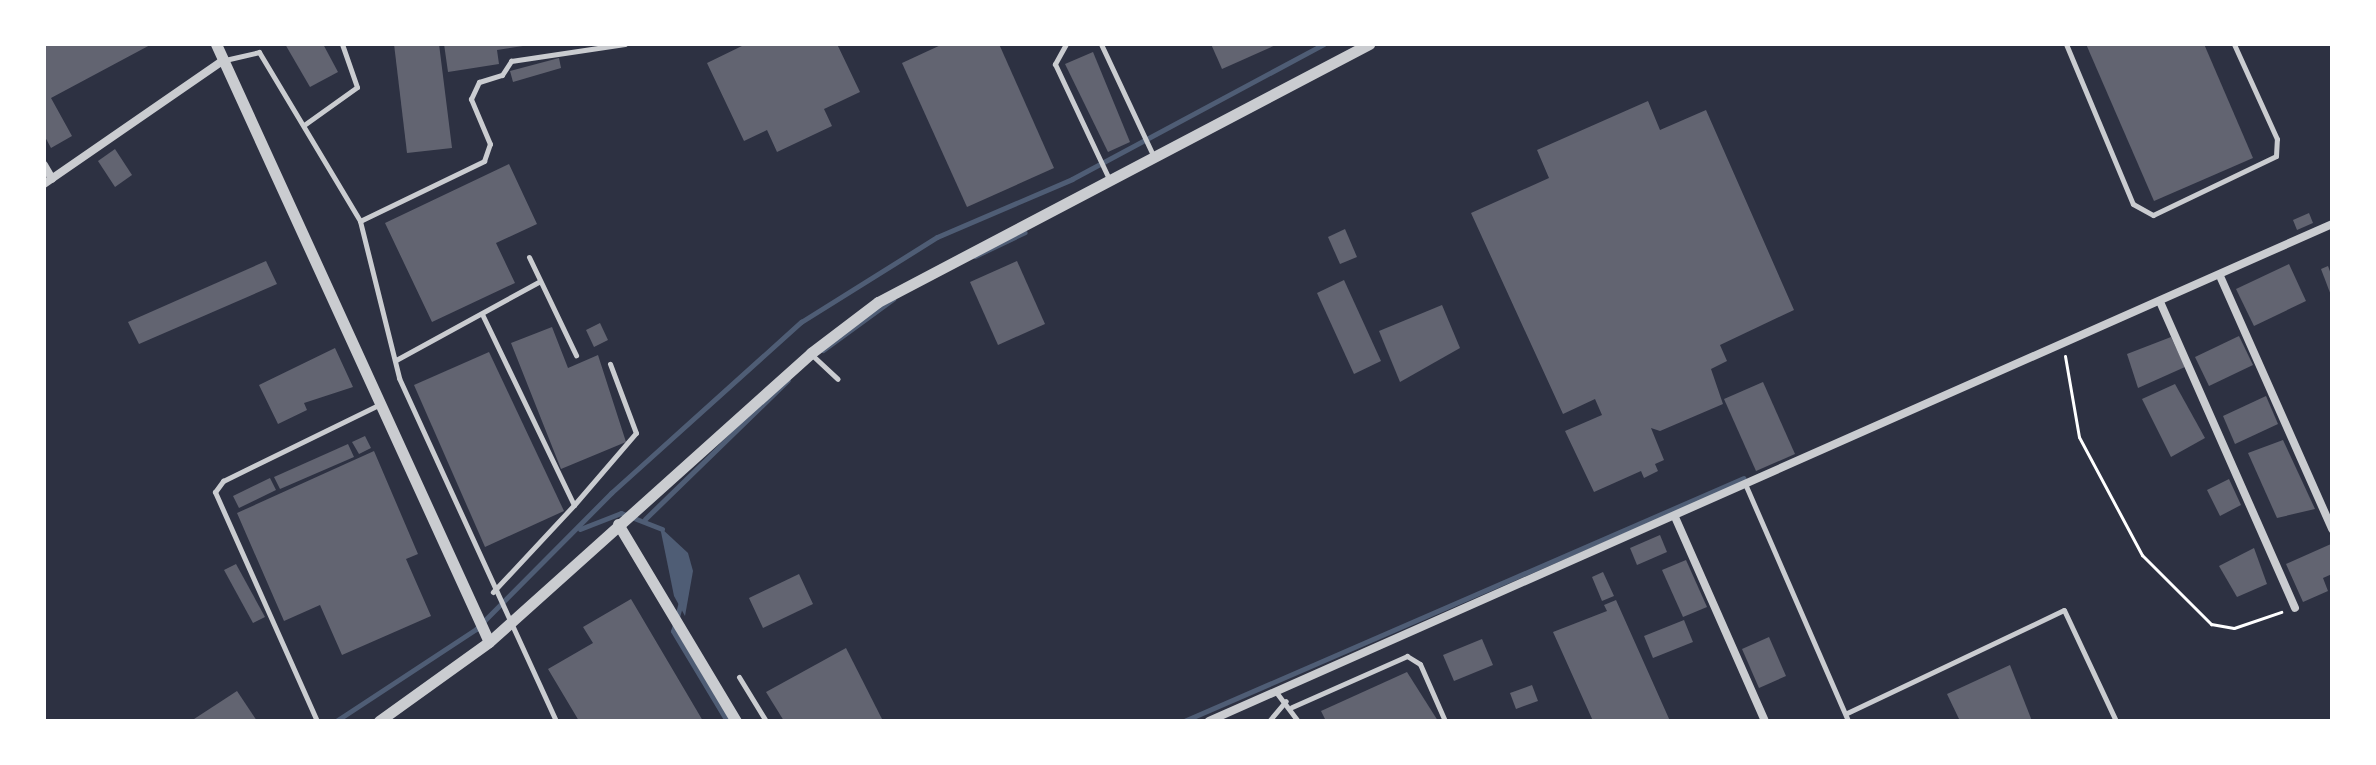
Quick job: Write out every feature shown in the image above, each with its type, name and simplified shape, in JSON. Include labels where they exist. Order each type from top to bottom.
[{"type":"street","points":[[216,44],[378,405],[489,642]]},
{"type":"street","points":[[379,721],[489,642],[811,353],[922,273],[1112,184],[1369,44]]},
{"type":"street","points":[[44,165],[48,181],[224,60]]},
{"type":"street","points":[[1209,721],[2064,348],[2332,224]]},
{"type":"street","points":[[2220,276],[2332,529]]},
{"type":"street","points":[[2161,304],[2295,608]]},
{"type":"street","points":[[1675,517],[1765,721]]},
{"type":"street","points":[[618,524],[736,721]]},
{"type":"lane","points":[[304,125],[357,87],[342,44]]},
{"type":"lane","points":[[360,221],[484,161],[490,144],[471,99],[479,82],[502,75],[511,61],[625,44]]},
{"type":"lane","points":[[1066,44],[1055,64],[1112,184]]},
{"type":"lane","points":[[1101,44],[1156,161]]},
{"type":"lane","points":[[2066,44],[2133,204],[2153,215],[2276,156],[2277,139],[2234,44]]},
{"type":"lane","points":[[224,60],[259,52],[360,221],[396,360],[493,592],[556,721]]},
{"type":"lane","points":[[529,257],[576,355]]},
{"type":"lane","points":[[396,360],[540,281]]},
{"type":"lane","points":[[482,314],[574,505]]},
{"type":"lane","points":[[811,353],[838,379]]},
{"type":"lane","points":[[493,592],[636,433],[610,364]]},
{"type":"lane","points":[[317,721],[215,492],[223,481],[378,405]]},
{"type":"lane","points":[[1746,486],[1848,721]]},
{"type":"lane","points":[[1847,713],[2064,610],[2116,721]]},
{"type":"lane","points":[[1292,707],[1407,656],[1420,664],[1445,721]]},
{"type":"lane","points":[[739,677],[766,721]]},
{"type":"lane","points":[[1276,692],[1292,707],[1298,721]]},
{"type":"lane","points":[[1269,721],[1286,701]]},
{"type":"path","points":[[2064,348],[2079,437],[2142,555],[2199,615],[2222,629],[2295,608]]},
{"type":"water","points":[[660,527],[688,553],[693,571],[685,616],[674,596]]},
{"type":"building","points":[[44,44],[152,44],[51,98],[72,136],[51,148],[44,135]]},
{"type":"building","points":[[285,44],[323,44],[338,72],[310,87]]},
{"type":"building","points":[[394,44],[439,44],[452,148],[407,153]]},
{"type":"building","points":[[444,44],[523,46],[497,50],[499,64],[448,72]]},
{"type":"building","points":[[746,44],[837,44],[860,92],[824,109],[832,126],[777,152],[767,130],[744,141],[707,63]]},
{"type":"building","points":[[943,44],[999,44],[1054,168],[967,207],[902,63]]},
{"type":"building","points":[[1211,44],[1278,44],[1222,69]]},
{"type":"building","points":[[2086,44],[2204,44],[2253,158],[2154,201]]},
{"type":"building","points":[[1093,52],[1130,142],[1108,152],[1065,64]]},
{"type":"building","points":[[559,58],[561,68],[513,82],[510,71]]},
{"type":"building","points":[[1648,101],[1660,130],[1706,110],[1794,310],[1720,345],[1727,361],[1711,369],[1723,404],[1660,431],[1651,428],[1664,460],[1655,464],[1658,471],[1644,478],[1641,471],[1594,492],[1565,431],[1602,415],[1595,399],[1563,414],[1471,213],[1549,178],[1537,150]]},
{"type":"building","points":[[115,149],[132,175],[115,187],[98,161]]},
{"type":"building","points":[[509,164],[537,224],[496,243],[515,283],[432,322],[385,223]]},
{"type":"building","points":[[2309,213],[2313,223],[2297,230],[2293,220]]},
{"type":"building","points":[[1345,229],[1357,257],[1340,264],[1328,237]]},
{"type":"building","points":[[266,261],[277,284],[139,344],[128,322]]},
{"type":"building","points":[[1017,261],[1045,324],[998,345],[970,282]]},
{"type":"building","points":[[2289,264],[2306,301],[2254,326],[2236,289]]},
{"type":"building","points":[[2328,266],[2332,277],[2332,298],[2321,269]]},
{"type":"building","points":[[1344,280],[1381,361],[1354,374],[1317,293]]},
{"type":"building","points":[[1442,305],[1460,348],[1400,382],[1379,331]]},
{"type":"building","points":[[600,323],[608,340],[594,347],[586,330]]},
{"type":"building","points":[[552,327],[568,368],[598,355],[626,442],[561,469],[511,343]]},
{"type":"building","points":[[2239,336],[2253,365],[2209,386],[2195,357]]},
{"type":"building","points":[[2171,337],[2185,367],[2138,388],[2127,354]]},
{"type":"building","points":[[335,348],[353,387],[304,403],[307,410],[278,424],[259,385]]},
{"type":"building","points":[[489,352],[564,511],[485,547],[414,385]]},
{"type":"building","points":[[1763,382],[1795,454],[1756,471],[1724,399]]},
{"type":"building","points":[[2175,384],[2205,438],[2171,457],[2142,399]]},
{"type":"building","points":[[2266,396],[2278,424],[2235,444],[2223,416]]},
{"type":"building","points":[[365,436],[371,448],[359,454],[352,442]]},
{"type":"building","points":[[2283,440],[2315,509],[2277,518],[2248,453]]},
{"type":"building","points":[[348,444],[354,457],[280,489],[274,477]]},
{"type":"building","points":[[374,451],[418,554],[406,559],[431,616],[342,655],[320,605],[284,621],[237,513]]},
{"type":"building","points":[[270,478],[276,490],[239,508],[233,496]]},
{"type":"building","points":[[2229,479],[2241,505],[2220,516],[2207,490]]},
{"type":"building","points":[[1660,535],[1667,552],[1637,565],[1630,548]]},
{"type":"building","points":[[2331,544],[2332,574],[2323,578],[2328,591],[2303,602],[2286,564]]},
{"type":"building","points":[[2254,548],[2267,584],[2237,597],[2219,566]]},
{"type":"building","points":[[1686,560],[1707,607],[1683,617],[1662,570]]},
{"type":"building","points":[[236,564],[265,617],[253,623],[224,570]]},
{"type":"building","points":[[1603,572],[1614,596],[1602,601],[1592,577]]},
{"type":"building","points":[[799,574],[813,604],[763,628],[749,598]]},
{"type":"building","points":[[631,599],[703,721],[579,721],[548,669],[593,643],[583,627]]},
{"type":"building","points":[[1616,600],[1670,721],[1593,721],[1553,632],[1607,611],[1604,605]]},
{"type":"building","points":[[1684,620],[1693,642],[1653,658],[1644,636]]},
{"type":"building","points":[[1769,637],[1786,676],[1759,688],[1742,649]]},
{"type":"building","points":[[1482,639],[1493,665],[1454,681],[1443,655]]},
{"type":"building","points":[[846,648],[883,721],[784,721],[766,692]]},
{"type":"building","points":[[2010,665],[2032,721],[1960,721],[1947,694]]},
{"type":"building","points":[[1407,672],[1438,721],[1326,721],[1321,711]]},
{"type":"building","points":[[1532,685],[1538,701],[1516,709],[1510,693]]},
{"type":"building","points":[[237,691],[257,721],[191,721]]},
{"type":"waterway","points":[[336,721],[476,629],[611,493],[801,322],[937,237],[1072,179],[1324,44]]},
{"type":"waterway","points":[[975,256],[1025,232]]},
{"type":"waterway","points":[[823,350],[893,299]]},
{"type":"waterway","points":[[645,519],[788,380]]},
{"type":"waterway","points":[[1184,721],[1744,478]]},
{"type":"waterway","points":[[580,529],[621,513],[662,529]]},
{"type":"waterway","points":[[681,602],[673,631],[727,721]]}]
